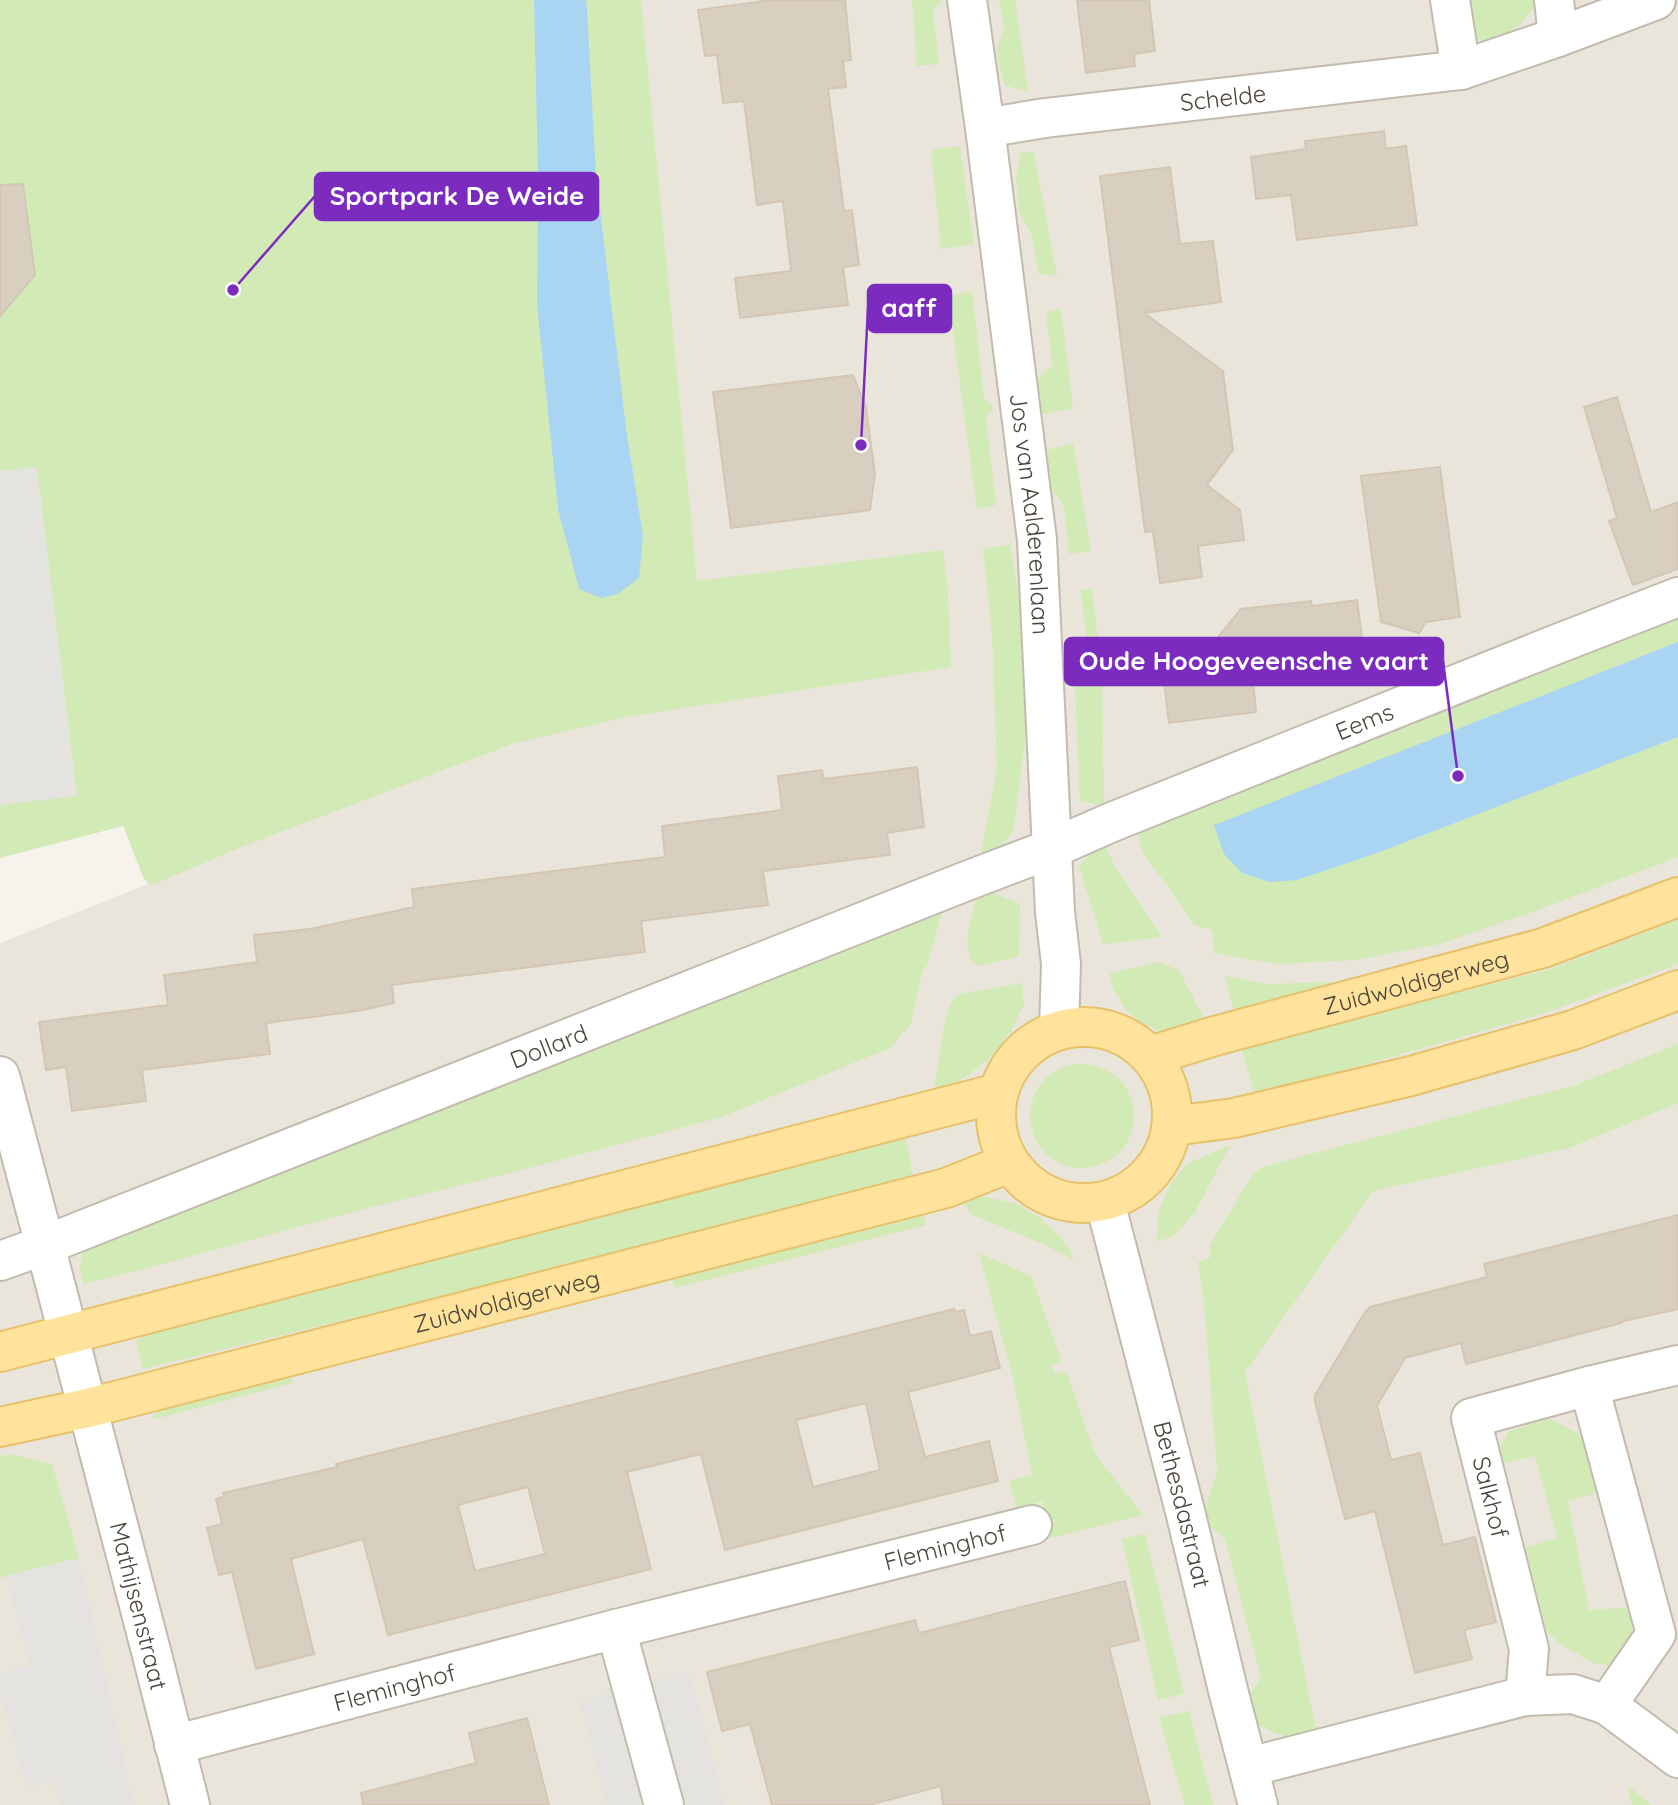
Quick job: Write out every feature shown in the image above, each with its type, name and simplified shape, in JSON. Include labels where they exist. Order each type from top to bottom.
[{"type":"main road","name":"Zuidwoldigerweg","points":[[1150,1056],[1543,948],[1678,897]]},
{"type":"main road","points":[[1173,1126],[1234,1118],[1411,1076],[1573,1030],[1678,990]]},
{"type":"main road","points":[[1084,1027],[1109,1030],[1131,1040],[1150,1056],[1165,1077],[1172,1101],[1173,1126],[1166,1150],[1152,1173],[1130,1192],[1105,1202],[1078,1204],[1051,1198],[1027,1184],[1009,1163],[998,1138],[995,1116],[998,1093],[1007,1072],[1020,1053],[1059,1030],[1084,1027]]},
{"type":"main road","points":[[0,1352],[998,1093]]},
{"type":"main road","name":"Zuidwoldigerweg","points":[[0,1427],[88,1408],[946,1188],[1009,1163]]},
{"type":"street","name":"Jos van Aalderenlaan","points":[[967,0],[1037,540],[1055,912],[1061,964],[1059,1030]]},
{"type":"street","points":[[1450,0],[1461,70]]},
{"type":"street","points":[[1554,0],[1558,37]]},
{"type":"street","name":"Schelde","points":[[985,128],[1045,118],[1461,70],[1656,0]]},
{"type":"street","name":"Eems","points":[[1053,848],[1678,597]]},
{"type":"street","name":"Dollard","points":[[45,1245],[1053,848]]},
{"type":"street","points":[[0,1076],[45,1245],[0,1261]]},
{"type":"street","name":"Bethesdastraat","points":[[1105,1202],[1258,1805]]},
{"type":"street","name":"Mathijsenstraat","points":[[45,1245],[190,1805]]},
{"type":"street","name":"Salkhof","points":[[1525,1696],[1529,1649],[1471,1418],[1678,1365]]},
{"type":"street","points":[[1589,1386],[1656,1634],[1607,1705]]},
{"type":"street","name":"Fleminghof","points":[[174,1745],[616,1629],[1032,1525]]},
{"type":"street","points":[[616,1629],[664,1805]]},
{"type":"street","points":[[1249,1768],[1525,1696],[1573,1694],[1607,1705],[1678,1758]]},
{"type":"shaded area","points":[[437,0],[1678,0],[1678,1805],[0,1805],[0,943],[525,734]]},
{"type":"shaded area","points":[[37,467],[77,796],[0,805],[0,471]]},
{"type":"shaded area","points":[[79,1558],[134,1805],[60,1805],[53,1781],[26,1789],[0,1689],[0,1674],[29,1666],[6,1576]]},
{"type":"shaded area","points":[[689,1671],[725,1805],[607,1805],[579,1700]]},
{"type":"green space","points":[[0,0],[534,0],[538,178],[537,305],[558,509],[579,589],[643,536],[626,428],[596,175],[586,0],[641,0],[697,581],[943,550],[951,667],[626,717],[512,744],[234,850],[155,884],[148,883],[143,877],[123,826],[0,858]]},
{"type":"green space","points":[[912,0],[942,0],[933,11],[939,64],[917,66]]},
{"type":"green space","points":[[999,0],[1015,0],[1028,92],[1005,85],[997,48],[1004,29]]},
{"type":"green space","points":[[1462,0],[1535,0],[1536,5],[1512,30],[1500,36],[1480,40],[1465,21]]},
{"type":"green space","points":[[960,146],[974,244],[941,249],[931,150]]},
{"type":"green space","points":[[1021,152],[1034,153],[1057,276],[1039,274],[1031,233],[1019,212],[1016,177]]},
{"type":"green space","points":[[972,291],[984,398],[993,408],[986,417],[996,505],[977,509],[948,296]]},
{"type":"green space","points":[[1061,309],[1073,409],[1036,415],[1032,385],[1052,365],[1046,312]]},
{"type":"green space","points":[[1073,443],[1091,551],[1069,554],[1064,507],[1051,488],[1047,450]]},
{"type":"green space","points":[[1010,545],[1030,658],[1026,733],[1013,832],[995,854],[980,858],[997,768],[992,634],[983,549]]},
{"type":"green space","points":[[1092,587],[1102,677],[1104,806],[1080,801],[1074,665],[1088,642],[1080,591]]},
{"type":"green space","points":[[1678,609],[1678,642],[1214,826],[1377,853],[1678,737],[1678,857],[1440,944],[1356,960],[1277,964],[1214,953],[1212,930],[1194,925],[1144,855],[1136,829]]},
{"type":"green space","points":[[1104,840],[1114,865],[1162,937],[1103,944],[1079,866]]},
{"type":"green space","points":[[986,890],[1020,904],[1019,956],[980,966],[971,961],[967,945],[969,924],[977,898]]},
{"type":"green space","points":[[942,911],[927,966],[922,971],[911,1024],[890,1048],[722,1117],[83,1284],[80,1267],[83,1249]]},
{"type":"green space","points":[[1678,920],[1678,964],[1545,1013],[1255,1096],[1242,1050],[1551,969]]},
{"type":"green space","points":[[1159,962],[1179,970],[1202,1015],[1199,1024],[1159,1031],[1139,1021],[1127,1011],[1113,989],[1110,973]]},
{"type":"green space","points":[[1225,976],[1268,984],[1330,982],[1333,989],[1234,1012]]},
{"type":"green space","points":[[1022,983],[1024,1004],[1010,1033],[989,1059],[942,1095],[935,1085],[950,1003],[959,994]]},
{"type":"green space","points":[[1678,1044],[1678,1103],[1569,1148],[1373,1191],[1245,1372],[1316,1731],[1286,1736],[1258,1724],[1250,1694],[1261,1678],[1225,1539],[1208,1525],[1204,1511],[1217,1472],[1204,1302],[1198,1262],[1210,1258],[1210,1245],[1258,1169],[1576,1085]]},
{"type":"green space","points":[[1082,1064],[1102,1068],[1119,1079],[1130,1096],[1134,1116],[1130,1136],[1119,1153],[1102,1164],[1082,1168],[1062,1164],[1045,1153],[1034,1136],[1030,1116],[1034,1096],[1045,1079],[1062,1068]]},
{"type":"green space","points":[[905,1135],[914,1181],[143,1369],[136,1342],[149,1331]]},
{"type":"green space","points":[[1230,1145],[1195,1212],[1173,1237],[1156,1241],[1158,1213],[1170,1185],[1187,1164]]},
{"type":"green space","points":[[978,1195],[1017,1204],[1040,1218],[1061,1238],[1071,1251],[1073,1260],[1043,1244],[972,1215],[960,1199]]},
{"type":"green space","points":[[922,1208],[926,1225],[674,1288],[670,1271]]},
{"type":"green space","points":[[979,1253],[1031,1276],[1062,1362],[1050,1365],[1056,1374],[1066,1371],[1095,1454],[1143,1515],[1050,1538],[1042,1501],[1017,1509],[1009,1481],[1032,1474],[1013,1378]]},
{"type":"green space","points":[[289,1366],[293,1383],[151,1420],[171,1399]]},
{"type":"green space","points":[[1550,1419],[1581,1435],[1597,1493],[1568,1501],[1589,1610],[1631,1607],[1632,1636],[1617,1667],[1593,1663],[1560,1644],[1540,1625],[1521,1549],[1557,1538],[1535,1456],[1504,1463],[1500,1448],[1509,1431]]},
{"type":"green space","points":[[10,1454],[52,1464],[79,1558],[0,1578],[0,1457]]},
{"type":"green space","points":[[1145,1534],[1184,1694],[1158,1700],[1122,1539]]},
{"type":"green space","points":[[1189,1711],[1213,1805],[1185,1805],[1159,1718]]},
{"type":"green space","points":[[1627,1785],[1652,1805],[1632,1805]]},
{"type":"water","points":[[534,0],[586,0],[596,175],[626,428],[643,536],[639,578],[618,594],[601,598],[579,589],[558,509],[537,305],[538,178]]},
{"type":"water","points":[[1678,642],[1678,737],[1377,853],[1297,880],[1269,882],[1242,873],[1224,854],[1214,825]]},
{"type":"building","points":[[771,0],[845,0],[851,60],[843,61],[846,87],[828,89],[844,211],[852,210],[859,265],[843,267],[848,305],[740,318],[735,278],[791,271],[783,201],[757,205],[744,101],[723,103],[717,55],[705,56],[698,10]]},
{"type":"building","points":[[1077,0],[1149,0],[1155,51],[1134,54],[1135,66],[1086,73]]},
{"type":"building","points":[[1384,131],[1386,149],[1406,146],[1417,225],[1297,240],[1291,195],[1256,199],[1251,157],[1306,149],[1305,141]]},
{"type":"building","points":[[1170,167],[1180,244],[1213,241],[1221,302],[1144,313],[1223,371],[1233,450],[1207,485],[1240,510],[1244,540],[1198,546],[1202,577],[1160,583],[1153,531],[1145,532],[1100,176]]},
{"type":"building","points":[[23,184],[35,275],[0,316],[0,185]]},
{"type":"building","points":[[853,375],[866,408],[875,474],[870,510],[731,528],[713,392]]},
{"type":"building","points":[[1617,397],[1651,512],[1678,502],[1678,569],[1633,585],[1609,521],[1617,518],[1584,407]]},
{"type":"building","points":[[1440,467],[1460,617],[1426,622],[1419,633],[1381,622],[1361,476]]},
{"type":"building","points":[[1357,600],[1366,668],[1253,681],[1256,712],[1169,723],[1163,674],[1172,673],[1169,651],[1211,646],[1241,609],[1311,601],[1312,606]]},
{"type":"building","points":[[917,767],[924,827],[887,833],[890,855],[763,871],[768,905],[641,921],[645,952],[392,985],[394,1003],[358,1011],[266,1023],[270,1054],[142,1070],[146,1101],[72,1111],[66,1067],[46,1070],[39,1022],[168,1005],[164,975],[257,962],[254,935],[310,929],[414,907],[412,889],[665,857],[662,826],[782,810],[778,776],[822,770],[824,779]]},
{"type":"building","points":[[1678,1215],[1678,1309],[1466,1364],[1461,1343],[1405,1358],[1377,1406],[1391,1460],[1420,1453],[1443,1545],[1475,1537],[1496,1622],[1464,1630],[1472,1659],[1415,1673],[1375,1511],[1345,1519],[1315,1395],[1370,1307],[1487,1277],[1484,1264]]},
{"type":"building","points":[[954,1309],[955,1312],[964,1310],[970,1336],[991,1331],[1000,1368],[908,1392],[925,1457],[989,1441],[998,1481],[725,1550],[701,1454],[627,1472],[651,1569],[388,1635],[363,1539],[291,1559],[314,1654],[256,1669],[232,1572],[219,1575],[207,1528],[222,1524],[216,1499],[225,1496],[223,1493],[337,1467],[336,1464]],"holes":[[[866,1403],[880,1470],[813,1487],[796,1420]],[[528,1487],[545,1554],[475,1571],[458,1505]]]},
{"type":"building","points":[[1125,1581],[1139,1640],[1109,1647],[1150,1805],[943,1805],[941,1786],[869,1805],[772,1805],[750,1724],[722,1731],[707,1672],[915,1620],[919,1633]]},
{"type":"building","points":[[527,1718],[549,1805],[363,1805],[361,1793],[476,1763],[469,1733]]},
{"type":"place","name":"Sportpark De Weide","points":[[233,290]]},
{"type":"place","name":"aaff","points":[[861,445]]},
{"type":"place","name":"Oude Hoogeveensche vaart","points":[[1458,776]]}]
